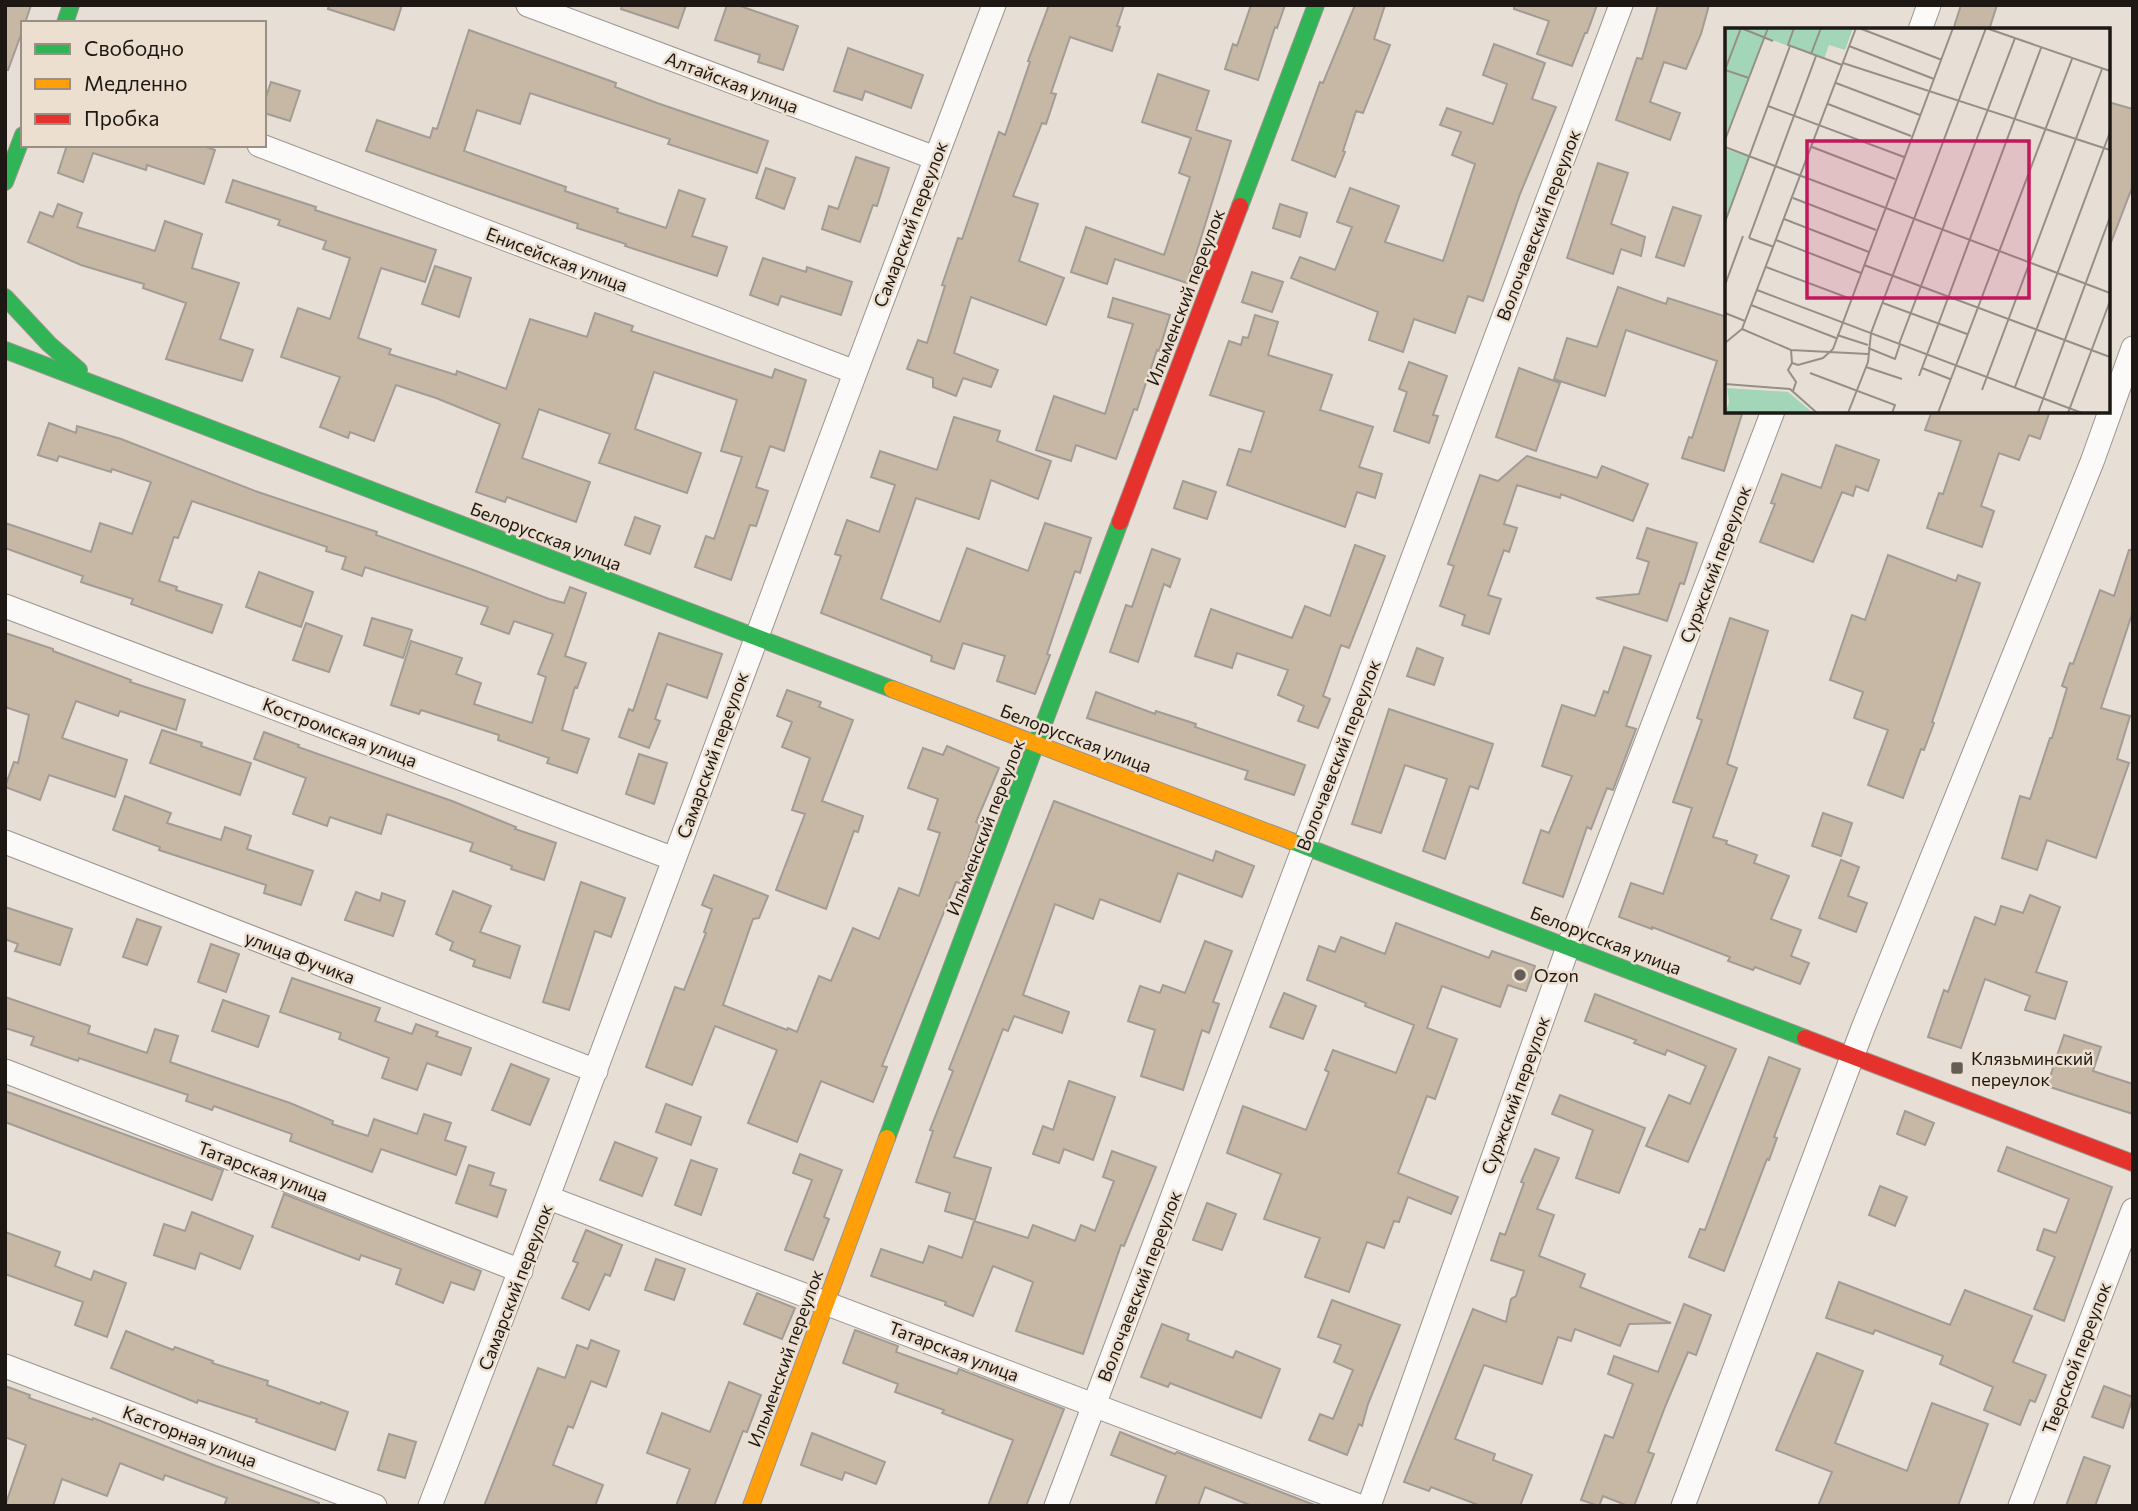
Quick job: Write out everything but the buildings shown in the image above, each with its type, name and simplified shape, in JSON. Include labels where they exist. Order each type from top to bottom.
[{"type":"main road","name":"Ильменский переулок","points":[[751,1506],[825,1302],[1316,5]]},
{"type":"main road","points":[[5,183],[21,140]]},
{"type":"main road","points":[[5,297],[49,344],[106,389]]},
{"type":"main road","name":"Белорусская улица","points":[[5,350],[2133,1163]]},
{"type":"street","name":"Алтайская улица","points":[[528,5],[935,158]]},
{"type":"street","name":"Самарский переулок","points":[[430,1506],[549,1198],[756,636],[994,5]]},
{"type":"street","name":"Волочаевский переулок","points":[[1056,1506],[1620,5]]},
{"type":"street","points":[[1921,28],[1929,5]]},
{"type":"street","name":"Енисейская улица","points":[[264,147],[855,372]]},
{"type":"street","points":[[2110,412],[2133,348]]},
{"type":"street","name":"Суржский переулок","points":[[1368,1506],[1568,947],[1772,413]]},
{"type":"street","points":[[1683,1506],[1853,1055],[2110,413]]},
{"type":"street","name":"Костромская улица","points":[[5,606],[674,859]]},
{"type":"street","name":"улица Фучика","points":[[5,842],[596,1071]]},
{"type":"street","name":"Татарская улица","points":[[5,1071],[521,1271]]},
{"type":"street","name":"Татарская улица","points":[[549,1198],[1359,1506]]},
{"type":"street","name":"Тверской переулок","points":[[2020,1506],[2133,1210]]},
{"type":"street","name":"Касторная улица","points":[[5,1366],[375,1506]]},
{"type":"traffic: fast","points":[[66,21],[71,5]]},
{"type":"traffic: fast","points":[[1240,206],[1316,5]]},
{"type":"traffic: fast","points":[[5,182],[21,140]]},
{"type":"traffic: fast","points":[[5,297],[49,344],[79,370]]},
{"type":"traffic: fast","points":[[5,350],[892,689]]},
{"type":"traffic: fast","points":[[887,1138],[1120,522]]},
{"type":"traffic: fast","points":[[1291,841],[1805,1038]]},
{"type":"traffic: slow","points":[[892,689],[1291,841]]},
{"type":"traffic: slow","points":[[751,1506],[887,1138]]},
{"type":"traffic: jam","points":[[1120,522],[1240,206]]},
{"type":"traffic: jam","points":[[1805,1038],[2133,1163]]},
{"type":"place","name":"Ozon","points":[[1520,975]]},
{"type":"place","name":"Клязьминский переулок","points":[[1957,1068]]}]
